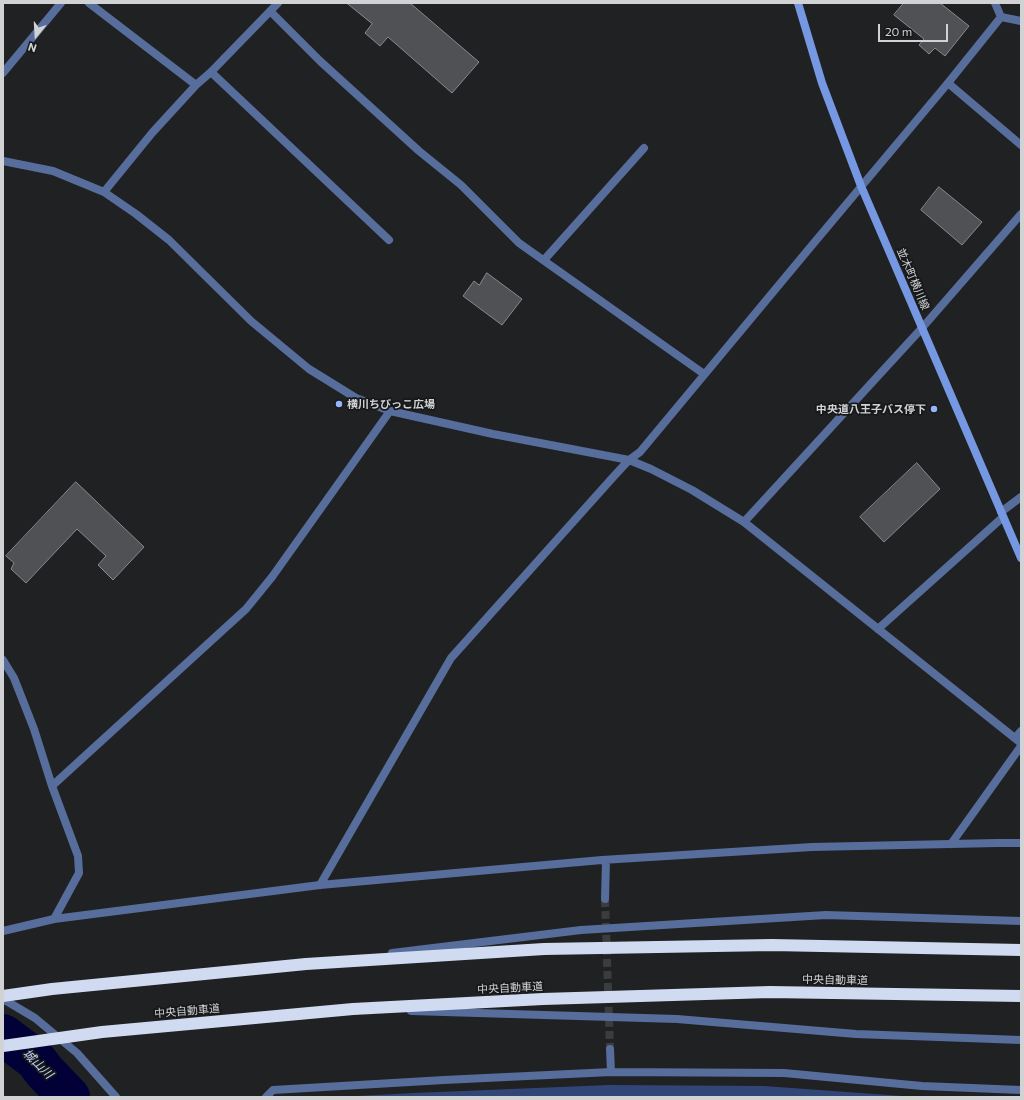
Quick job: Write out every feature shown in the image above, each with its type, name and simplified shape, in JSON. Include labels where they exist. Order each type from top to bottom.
[{"type":"highway","points":[[3,997],[52,989],[306,964],[544,950],[765,945],[1021,950]]},
{"type":"highway","name":"中央自動車道","points":[[3,1046],[102,1032],[354,1009],[543,999],[770,992],[1021,996]]},
{"type":"street","points":[[3,73],[61,3]]},
{"type":"street","points":[[89,3],[196,85]]},
{"type":"street","points":[[104,192],[152,133],[196,85],[211,72],[278,3]]},
{"type":"street","name":"並木町横川線","points":[[798,3],[822,83],[862,186],[1021,558]]},
{"type":"street","points":[[995,3],[1001,17]]},
{"type":"street","points":[[270,11],[320,61],[419,151],[461,185],[519,243],[704,374]]},
{"type":"street","points":[[1001,17],[1021,21]]},
{"type":"street","points":[[320,885],[451,658],[615,475],[629,460],[640,452],[948,83],[1001,17]]},
{"type":"street","points":[[211,72],[390,240]]},
{"type":"street","points":[[948,83],[1021,145]]},
{"type":"street","points":[[544,260],[644,148]]},
{"type":"street","points":[[3,161],[53,171],[104,192],[136,214],[169,240],[251,321],[309,369],[356,398],[390,411],[493,434],[629,460],[651,469],[692,490],[744,522],[1018,740],[1021,731]]},
{"type":"street","points":[[744,522],[922,328],[1021,214]]},
{"type":"street","points":[[52,786],[246,609],[272,577],[390,411]]},
{"type":"street","points":[[878,629],[1021,497]]},
{"type":"street","points":[[3,660],[14,678],[34,729],[52,786],[78,856],[78,873],[54,919]]},
{"type":"street","points":[[951,844],[1021,746]]},
{"type":"street","points":[[3,931],[54,919],[320,885],[606,860],[812,847],[1021,843]]},
{"type":"street","points":[[605,899],[606,860]]},
{"type":"street","points":[[306,964],[589,929],[826,915],[1021,921]]},
{"type":"street","points":[[3,997],[35,1018],[77,1053],[116,1097]]},
{"type":"street","points":[[354,1009],[677,1020],[856,1034],[1021,1040]]},
{"type":"street","points":[[610,1050],[611,1072]]},
{"type":"street","points":[[266,1097],[273,1090],[611,1072],[784,1073],[922,1086],[1021,1090]]},
{"type":"shaded area","points":[[609,1085],[764,1086],[916,1097],[337,1097]]},
{"type":"building","points":[[347,3],[410,3],[479,62],[452,93],[388,37],[380,46],[365,33],[372,24]]},
{"type":"building","points":[[904,3],[940,3],[969,26],[945,56],[935,48],[929,54],[919,45],[924,39],[894,15]]},
{"type":"building","points":[[939,187],[982,222],[962,245],[921,210]]},
{"type":"building","points":[[487,273],[522,299],[502,325],[463,296],[474,281],[479,285]]},
{"type":"building","points":[[917,463],[940,489],[884,542],[860,517]]},
{"type":"building","points":[[76,482],[144,547],[113,580],[98,565],[106,556],[77,529],[26,583],[11,569],[14,563],[6,556]]},
{"type":"waterway","name":"城山川","points":[[3,1035],[35,1059],[45,1072],[69,1097]]},
{"type":"tunnel","points":[[605,899],[610,1049]]},
{"type":"place","name":"横川ちびっこ広場","points":[[339,404]]},
{"type":"place","name":"中央道八王子バス停下","points":[[934,409]]}]
